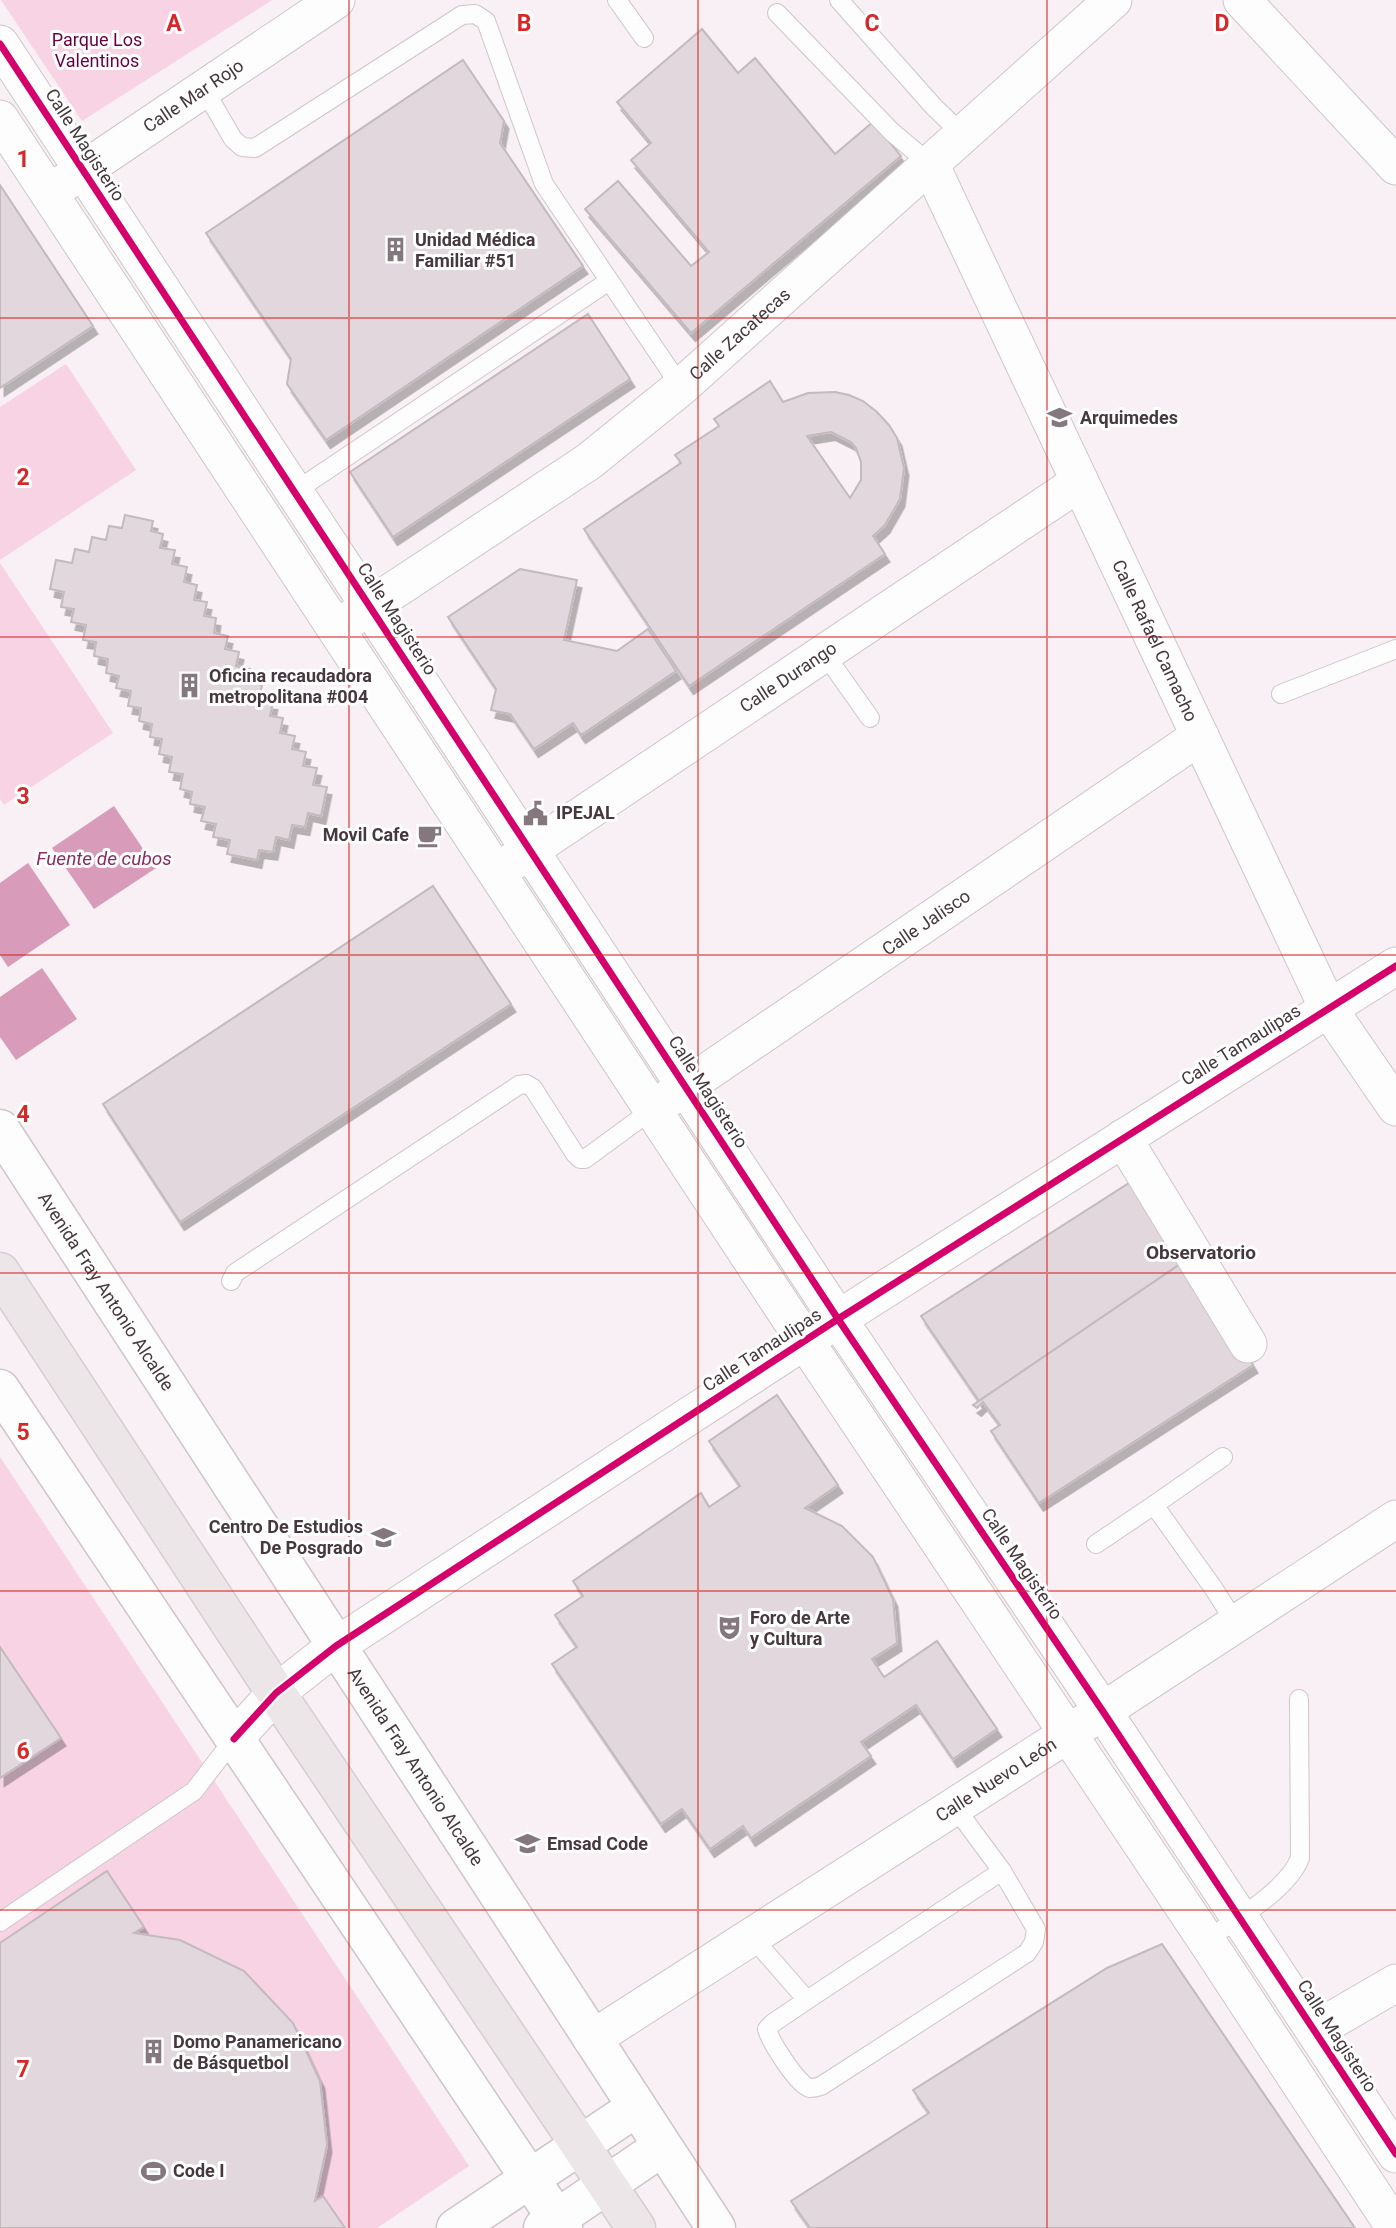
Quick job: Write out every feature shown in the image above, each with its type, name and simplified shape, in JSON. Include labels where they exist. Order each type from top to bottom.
[{"type":"main road","points":[[0,1272],[276,1693],[636,2228]]},
{"type":"street","name":"Calle Mar Rojo","points":[[49,193],[336,0]]},
{"type":"street","name":"Calle Zacatecas","points":[[336,628],[588,462],[681,387],[1113,0]]},
{"type":"street","points":[[1242,0],[1396,166]]},
{"type":"street","name":"Calle Magisterio","points":[[0,44],[838,1319],[1102,1710],[1396,2154]]},
{"type":"street","points":[[0,119],[805,1341],[1066,1735],[1206,1940],[1395,2228]]},
{"type":"street","name":"Calle Rafaél Camacho","points":[[930,164],[1328,1008],[1396,1107]]},
{"type":"street","name":"Calle Durango","points":[[496,872],[1080,482]]},
{"type":"street","name":"Calle Jalisco","points":[[653,1109],[1200,736]]},
{"type":"street","name":"Calle Tamaulipas","points":[[234,1739],[276,1693],[336,1646],[838,1319],[1396,966]]},
{"type":"street","name":"Avenida Fray Antonio Alcalde","points":[[0,1129],[716,2228]]},
{"type":"street","points":[[1123,1138],[1248,1344]]},
{"type":"street","points":[[0,1389],[530,2179],[554,2225],[607,2184],[662,2147]]},
{"type":"street","name":"Calle Nuevo León","points":[[592,2039],[1066,1735],[1396,1518]]},
{"type":"street","points":[[1315,2030],[1396,1983]]},
{"type":"street","points":[[456,2228],[637,2107]]},
{"type":"lane","points":[[617,0],[644,38]]},
{"type":"lane","points":[[839,0],[934,107],[963,135]]},
{"type":"lane","points":[[777,13],[892,132],[930,164]]},
{"type":"lane","points":[[204,89],[233,139],[242,147],[255,148],[462,15],[475,14],[486,21],[544,184],[681,387]]},
{"type":"lane","points":[[294,492],[609,281]]},
{"type":"lane","points":[[1281,694],[1396,649]]},
{"type":"lane","points":[[824,653],[870,718]]},
{"type":"lane","points":[[232,1281],[235,1273],[519,1085],[526,1084],[533,1088],[580,1159],[585,1159],[653,1109]]},
{"type":"lane","points":[[1096,1545],[1223,1457]]},
{"type":"lane","points":[[1154,1505],[1236,1623]]},
{"type":"lane","points":[[1206,1940],[1275,1889],[1296,1868],[1300,1858],[1298,1699]]},
{"type":"lane","points":[[0,1922],[194,1791],[234,1739]]},
{"type":"lane","points":[[954,1806],[972,1826],[1002,1871],[1037,1929],[1034,1942],[1027,1953],[821,2086],[810,2088],[801,2083],[769,2039],[767,2029],[1002,1871]]},
{"type":"lane","points":[[751,1936],[807,2000]]},
{"type":"green space","name":"Parque Los Valentinos","points":[[1,0],[272,0],[82,121]]},
{"type":"green space","points":[[66,364],[136,470],[0,560],[0,407]]},
{"type":"green space","points":[[0,563],[113,733],[4,805],[0,799]]},
{"type":"green space","points":[[0,1457],[469,2166],[377,2228],[0,2228]]},
{"type":"water","name":"Fuente de cubos","points":[[114,806],[156,868],[94,909],[52,848]]},
{"type":"water","name":"Fuente de cubos","points":[[28,863],[70,925],[8,967],[0,955],[0,883]]},
{"type":"water","points":[[42,968],[77,1019],[16,1060],[0,1037],[0,997]]},
{"type":"building","points":[[702,29],[738,73],[755,58],[835,154],[873,122],[901,156],[691,333],[585,209],[618,181],[691,266],[709,252],[631,160],[651,143],[617,102]]},
{"type":"building","name":"Unidad Médica Familiar #51","points":[[463,60],[504,121],[500,143],[583,266],[326,440],[287,384],[291,359],[206,233]]},
{"type":"building","points":[[0,185],[93,326],[0,388]]},
{"type":"building","points":[[588,314],[630,379],[393,537],[350,472]]},
{"type":"building","points":[[770,381],[783,402],[808,393],[835,392],[849,395],[863,401],[889,425],[897,438],[904,468],[900,499],[885,525],[873,536],[885,554],[689,686],[584,529],[681,463],[675,455],[719,426],[714,419]],"holes":[[[831,432],[851,442],[861,462],[861,480],[850,498],[807,436]]]},
{"type":"building","name":"Oficina recaudadora metropolitana #004","points":[[125,515],[153,521],[151,531],[163,534],[160,548],[175,550],[172,564],[187,567],[184,582],[197,585],[194,600],[207,602],[204,616],[216,618],[214,633],[228,636],[225,649],[239,652],[236,666],[250,669],[248,682],[262,685],[259,700],[273,702],[270,716],[283,718],[280,733],[295,736],[292,749],[306,752],[303,766],[317,768],[313,785],[327,787],[321,816],[308,813],[305,827],[292,825],[289,840],[276,837],[273,852],[259,850],[257,860],[227,854],[230,840],[213,837],[216,824],[201,821],[205,807],[190,804],[192,792],[180,789],[183,774],[169,772],[172,757],[159,754],[162,739],[150,737],[152,724],[139,721],[141,708],[128,706],[131,691],[116,688],[119,676],[106,673],[108,659],[94,656],[96,642],[83,640],[86,625],[71,622],[74,609],[61,607],[64,592],[50,589],[56,560],[72,563],[75,549],[89,552],[92,537],[106,540],[109,526],[122,528]]},
{"type":"building","points":[[520,569],[577,580],[564,640],[617,651],[648,629],[676,671],[581,735],[573,723],[534,749],[510,714],[491,710],[496,689],[448,617]]},
{"type":"building","points":[[433,886],[511,1004],[180,1222],[103,1104]]},
{"type":"building","points":[[1140,1176],[1189,1258],[979,1401],[921,1316]]},
{"type":"building","points":[[1189,1258],[1253,1365],[1039,1503],[991,1431],[1000,1425],[983,1402],[977,1408],[973,1405]]},
{"type":"building","name":"Foro de Arte y Cultura","points":[[777,1395],[838,1485],[805,1508],[842,1526],[873,1557],[893,1599],[897,1643],[872,1659],[884,1677],[937,1641],[997,1729],[953,1759],[916,1705],[861,1742],[871,1756],[751,1838],[743,1826],[710,1849],[682,1809],[661,1824],[552,1664],[577,1647],[555,1615],[583,1596],[573,1581],[701,1493],[709,1507],[740,1486],[709,1441]]},
{"type":"building","points":[[0,1647],[61,1738],[0,1778]]},
{"type":"building","name":"Domo Panamericano de Básquetbol","points":[[107,1871],[144,1927],[134,1933],[180,1940],[244,1971],[293,2023],[320,2081],[327,2145],[315,2201],[323,2196],[345,2228],[0,2228],[0,1943]]},
{"type":"building","points":[[1162,1944],[1355,2228],[810,2228],[791,2201],[929,2113],[913,2090],[1107,1968]]},
{"type":"cycle path","points":[[0,44],[838,1319],[1102,1710],[1396,2154]]},
{"type":"cycle path","points":[[234,1739],[276,1693],[336,1646],[838,1319],[1396,966]]},
{"type":"place","name":"Unidad Médica Familiar #51","points":[[395,250]]},
{"type":"place","name":"Arquimedes","points":[[1060,418]]},
{"type":"place","name":"Oficina recaudadora metropolitana #004","points":[[189,686]]},
{"type":"place","name":"IPEJAL","points":[[536,813]]},
{"type":"place","name":"Movil Cafe","points":[[429,835]]},
{"type":"place","name":"Centro De Estudios De Posgrado","points":[[383,1537]]},
{"type":"place","name":"Foro de Arte y Cultura","points":[[730,1628]]},
{"type":"place","name":"Emsad Code","points":[[527,1844]]},
{"type":"place","name":"Domo Panamericano de Básquetbol","points":[[153,2052]]},
{"type":"place","name":"Code I","points":[[153,2171]]},
{"type":"district","name":"Observatorio","points":[[1201,1252]]}]
